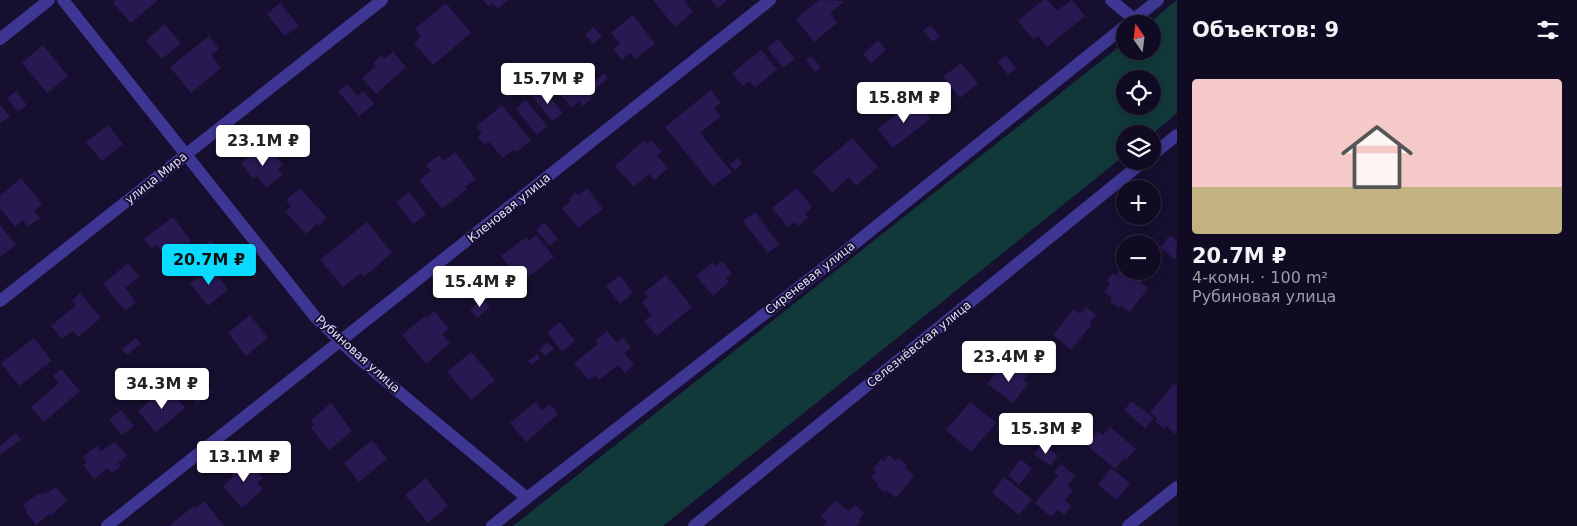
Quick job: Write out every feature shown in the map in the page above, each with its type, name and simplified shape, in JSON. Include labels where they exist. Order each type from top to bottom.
[{"type":"street","points":[[0,39],[49,0]]},
{"type":"street","name":"Рубиновая улица","points":[[63,0],[316,318],[340,342],[528,498]]},
{"type":"street","name":"улица Мира","points":[[0,301],[382,0]]},
{"type":"street","name":"Кленовая улица","points":[[107,526],[770,0]]},
{"type":"street","points":[[1111,0],[1123,15]]},
{"type":"street","name":"Сиреневая улица","points":[[1139,15],[1158,0]]},
{"type":"street","name":"Сиреневая улица","points":[[492,526],[843,253],[1116,33]]},
{"type":"street","points":[[1161,148],[1177,135]]},
{"type":"street","name":"Селезнёвская улица","points":[[694,526],[1133,170]]},
{"type":"street","points":[[1128,526],[1177,487]]},
{"type":"green space","points":[[1177,0],[1177,113],[1161,126],[1116,125],[1116,162],[663,526],[513,526],[1116,49],[1116,60],[1161,60],[1161,15],[1159,15]]},
{"type":"building","points":[[116,0],[158,0],[131,23],[113,3]]},
{"type":"building","points":[[483,0],[508,0],[498,9],[492,3],[488,6]]},
{"type":"building","points":[[653,0],[684,0],[693,12],[675,27]]},
{"type":"building","points":[[711,0],[727,0],[718,8]]},
{"type":"building","points":[[819,0],[845,1],[830,13],[837,23],[814,42],[796,19]]},
{"type":"building","points":[[1043,0],[1047,0],[1057,11],[1072,0],[1085,16],[1047,47],[1038,36],[1033,39],[1018,21]]},
{"type":"building","points":[[280,3],[299,26],[285,36],[267,14]]},
{"type":"building","points":[[446,3],[471,33],[433,65],[414,43],[421,37],[415,29]]},
{"type":"building","points":[[633,15],[655,44],[635,59],[630,53],[622,60],[613,49],[620,44],[611,33]]},
{"type":"building","points":[[164,24],[181,43],[162,59],[146,41]]},
{"type":"building","points":[[930,25],[940,36],[933,42],[923,31]]},
{"type":"building","points":[[593,27],[602,36],[593,44],[585,35]]},
{"type":"building","points":[[209,36],[219,49],[211,55],[221,68],[191,93],[170,67]]},
{"type":"building","points":[[778,39],[795,59],[783,68],[767,48]]},
{"type":"building","points":[[878,40],[886,50],[871,63],[863,54]]},
{"type":"building","points":[[43,45],[68,76],[47,93],[22,63]]},
{"type":"building","points":[[761,50],[777,69],[755,88],[749,81],[743,86],[732,73]]},
{"type":"building","points":[[393,52],[406,67],[376,94],[362,78],[376,66],[373,63],[381,56],[384,59]]},
{"type":"building","points":[[1006,55],[1016,68],[1008,75],[998,62]]},
{"type":"building","points":[[811,56],[821,67],[816,72],[806,61]]},
{"type":"building","points":[[961,63],[978,84],[960,98],[943,77]]},
{"type":"building","points":[[575,73],[591,92],[589,94],[592,98],[583,106],[579,101],[572,108],[556,89]]},
{"type":"building","points":[[604,73],[608,78],[595,89],[591,84]]},
{"type":"building","points":[[516,81],[522,88],[509,98],[503,91]]},
{"type":"building","points":[[347,84],[357,96],[363,91],[374,104],[359,116],[338,91]]},
{"type":"building","points":[[543,89],[563,113],[552,121],[533,97]]},
{"type":"building","points":[[711,90],[721,103],[714,108],[721,116],[700,133],[732,172],[713,186],[665,127]]},
{"type":"building","points":[[16,91],[27,105],[18,112],[7,98]]},
{"type":"building","points":[[916,99],[931,118],[893,148],[878,129]]},
{"type":"building","points":[[526,100],[547,126],[537,135],[516,109]]},
{"type":"building","points":[[0,105],[10,116],[0,124]]},
{"type":"building","points":[[502,105],[531,140],[517,152],[514,149],[503,158],[489,142],[485,145],[478,137],[482,133],[476,127]]},
{"type":"building","points":[[108,125],[123,144],[102,161],[86,142]]},
{"type":"building","points":[[852,138],[878,167],[856,186],[849,177],[832,193],[813,171]]},
{"type":"building","points":[[644,140],[647,144],[651,140],[662,152],[657,156],[668,168],[655,180],[649,174],[634,187],[615,166]]},
{"type":"building","points":[[262,146],[269,156],[273,152],[283,165],[278,169],[283,175],[266,188],[257,176],[253,179],[241,163]]},
{"type":"building","points":[[455,152],[476,179],[465,187],[467,189],[442,209],[419,180],[431,171],[426,165],[439,155],[444,161]]},
{"type":"building","points":[[738,158],[742,163],[735,170],[730,165]]},
{"type":"building","points":[[21,178],[42,204],[34,211],[40,218],[28,227],[23,220],[15,227],[0,208],[0,196]]},
{"type":"building","points":[[300,188],[327,218],[319,226],[317,224],[306,234],[285,211],[291,206],[286,200]]},
{"type":"building","points":[[587,188],[603,209],[578,228],[562,208],[571,201],[569,198],[576,192],[578,195]]},
{"type":"building","points":[[797,188],[812,207],[805,214],[808,218],[798,226],[795,222],[788,227],[772,208]]},
{"type":"building","points":[[409,192],[426,214],[413,224],[396,202]]},
{"type":"building","points":[[755,212],[779,244],[768,253],[743,221]]},
{"type":"building","points":[[173,217],[191,241],[168,259],[156,245],[151,249],[144,239]]},
{"type":"building","points":[[367,222],[392,253],[364,277],[361,273],[343,287],[320,260]]},
{"type":"building","points":[[544,222],[558,239],[550,246],[536,230]]},
{"type":"building","points":[[0,225],[16,245],[0,257]]},
{"type":"building","points":[[536,235],[554,257],[521,282],[501,256],[526,237],[529,241]]},
{"type":"building","points":[[1170,235],[1177,241],[1176,260],[1161,249]]},
{"type":"building","points":[[211,240],[216,246],[203,255],[199,249]]},
{"type":"building","points":[[722,261],[732,273],[726,278],[729,282],[713,296],[696,276],[713,262],[716,266]]},
{"type":"building","points":[[128,263],[139,277],[125,288],[136,302],[125,311],[103,284]]},
{"type":"building","points":[[210,267],[228,289],[208,306],[190,283]]},
{"type":"building","points":[[1113,273],[1116,275],[1116,280],[1143,280],[1141,283],[1148,288],[1130,312],[1121,305],[1119,308],[1110,301],[1112,298],[1104,292],[1110,284],[1107,281]]},
{"type":"building","points":[[620,275],[633,293],[620,304],[606,286]]},
{"type":"building","points":[[666,275],[692,307],[657,336],[644,321],[652,315],[642,302],[648,297],[644,293]]},
{"type":"building","points":[[80,293],[101,318],[78,337],[73,331],[62,339],[51,326],[76,305],[72,301]]},
{"type":"building","points":[[483,299],[490,307],[477,318],[470,309]]},
{"type":"building","points":[[1086,307],[1096,315],[1090,322],[1092,324],[1071,350],[1053,335],[1074,309],[1080,314]]},
{"type":"building","points":[[434,311],[449,329],[442,334],[450,343],[426,364],[402,335]]},
{"type":"building","points":[[250,315],[268,338],[246,356],[228,333]]},
{"type":"building","points":[[560,322],[575,341],[562,352],[547,332]]},
{"type":"building","points":[[607,331],[617,343],[623,338],[631,347],[624,353],[634,365],[625,373],[618,365],[599,380],[595,375],[589,380],[574,363],[598,344],[595,341]]},
{"type":"building","points":[[34,338],[52,361],[19,386],[1,363]]},
{"type":"building","points":[[136,338],[141,344],[127,355],[122,349]]},
{"type":"building","points":[[548,342],[554,349],[545,356],[539,350]]},
{"type":"building","points":[[471,352],[495,380],[471,400],[447,372]]},
{"type":"building","points":[[537,354],[540,358],[532,365],[528,361]]},
{"type":"building","points":[[1002,364],[1014,374],[1019,367],[1028,374],[1024,380],[1028,384],[1013,403],[987,384]]},
{"type":"building","points":[[61,369],[80,391],[44,422],[31,407],[59,383],[53,376]]},
{"type":"building","points":[[200,379],[212,392],[197,404],[186,391]]},
{"type":"building","points":[[1174,384],[1177,386],[1177,432],[1175,434],[1166,426],[1164,429],[1155,421],[1157,418],[1150,412]]},
{"type":"building","points":[[167,387],[185,408],[156,432],[138,411]]},
{"type":"building","points":[[1132,401],[1154,418],[1145,428],[1124,410]]},
{"type":"building","points":[[535,402],[542,410],[550,404],[558,414],[526,442],[510,423]]},
{"type":"building","points":[[970,402],[996,423],[971,452],[946,430]]},
{"type":"building","points":[[331,403],[352,431],[329,450],[311,428],[314,425],[311,420]]},
{"type":"building","points":[[121,410],[134,426],[122,435],[109,419]]},
{"type":"building","points":[[1110,427],[1136,449],[1126,460],[1124,458],[1115,469],[1086,445],[1098,431],[1103,435]]},
{"type":"building","points":[[16,433],[21,440],[0,455],[0,446]]},
{"type":"building","points":[[372,440],[387,459],[359,482],[344,463]]},
{"type":"building","points":[[115,442],[127,456],[118,463],[121,466],[112,473],[108,468],[94,479],[83,465],[87,462],[83,457],[97,446],[101,451]]},
{"type":"building","points":[[1042,444],[1058,456],[1051,466],[1034,454]]},
{"type":"building","points":[[889,455],[896,461],[899,459],[907,465],[905,468],[914,476],[896,498],[886,490],[884,492],[871,478],[876,472],[873,469],[881,459],[884,461]]},
{"type":"building","points":[[246,458],[263,478],[257,483],[263,489],[242,508],[223,486],[234,476],[230,471]]},
{"type":"building","points":[[1021,459],[1032,469],[1019,485],[1008,475]]},
{"type":"building","points":[[1061,464],[1075,476],[1067,486],[1073,491],[1065,500],[1072,506],[1064,515],[1058,510],[1051,517],[1035,503],[1058,476],[1054,472]]},
{"type":"building","points":[[1111,468],[1130,483],[1117,500],[1098,485]]},
{"type":"building","points":[[1004,477],[1032,499],[1019,515],[992,493]]},
{"type":"building","points":[[426,478],[448,506],[428,523],[405,495]]},
{"type":"building","points":[[56,487],[67,501],[36,525],[25,511],[27,510],[23,505],[39,493],[41,495],[45,492],[46,494]]},
{"type":"building","points":[[836,500],[848,511],[855,505],[864,513],[859,520],[861,521],[856,526],[823,526],[827,522],[821,516]]},
{"type":"building","points":[[204,501],[224,526],[169,526],[194,506],[196,508]]}]
